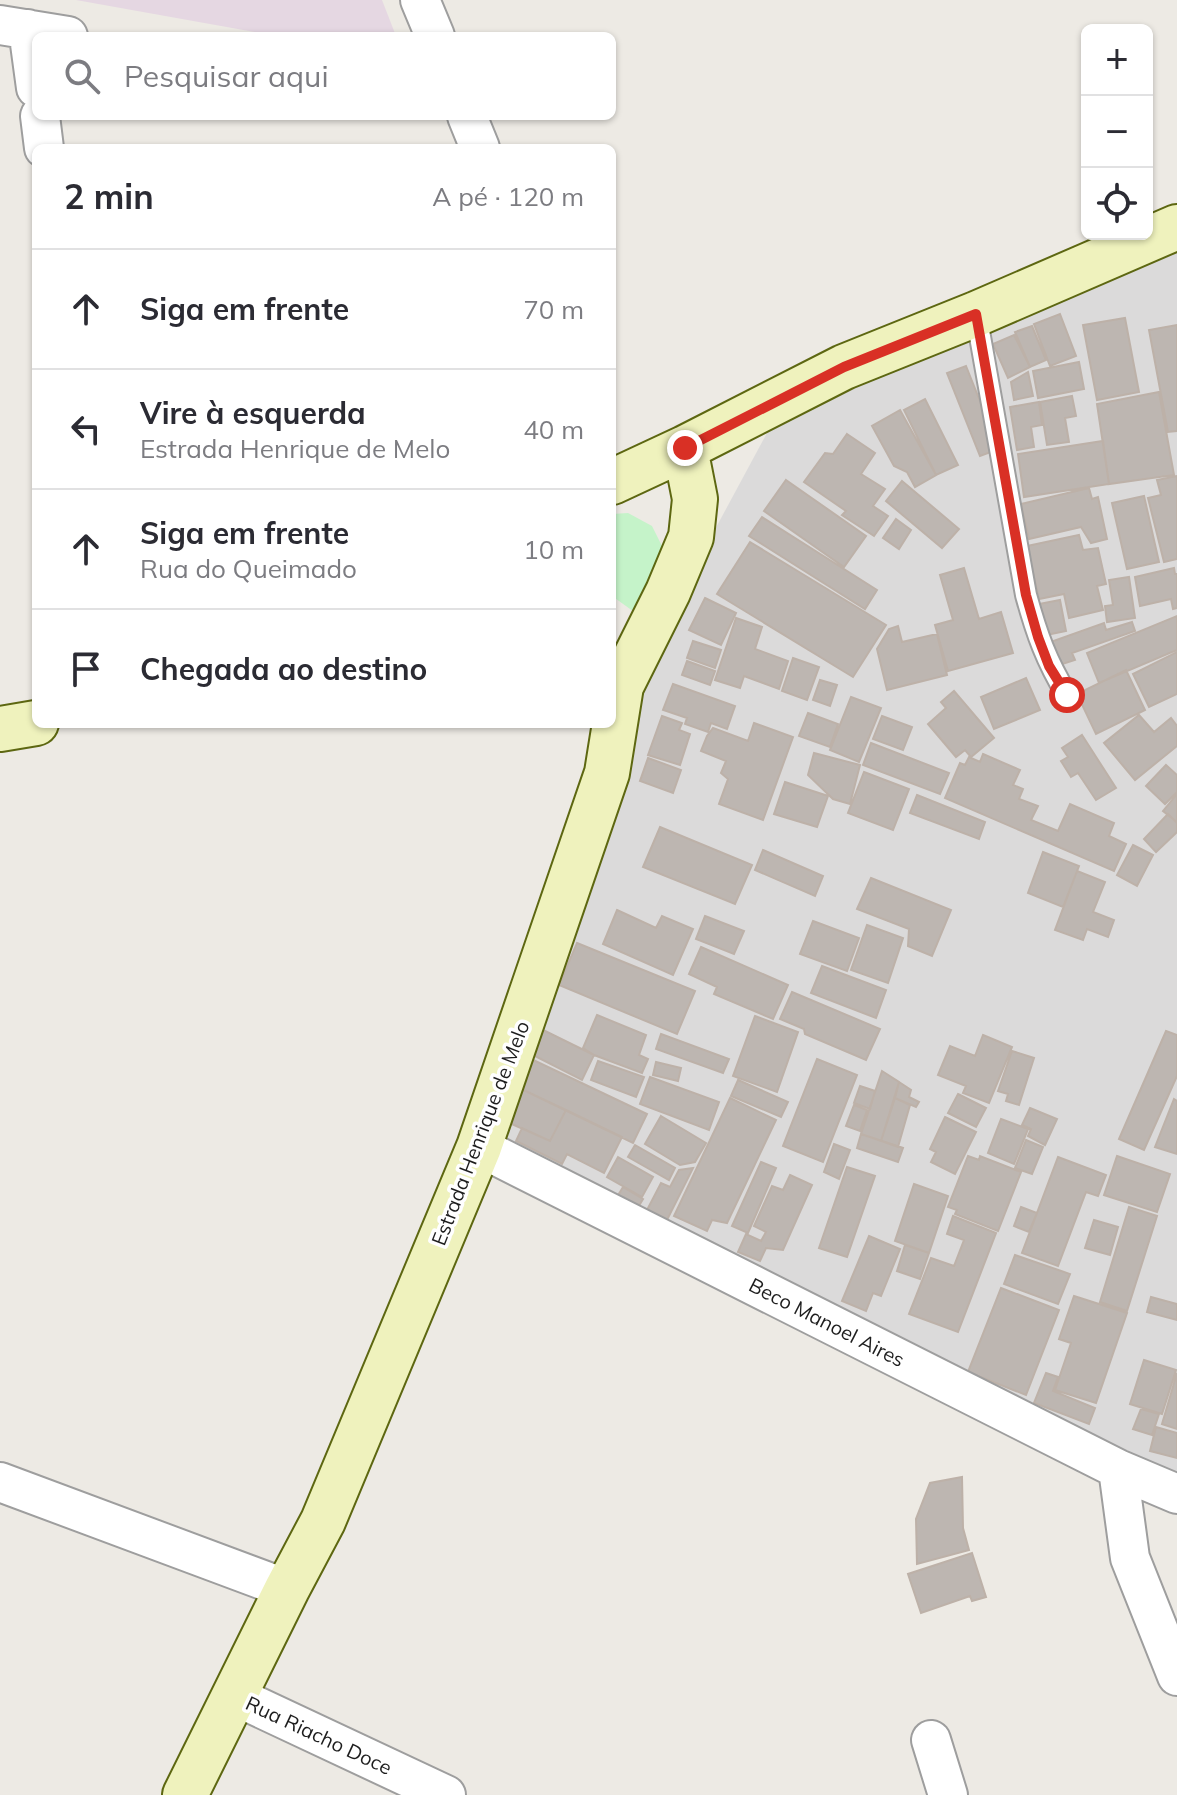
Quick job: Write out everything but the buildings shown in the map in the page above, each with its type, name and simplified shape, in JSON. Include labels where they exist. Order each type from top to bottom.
[{"type":"main road","points":[[616,476],[685,448],[844,367],[1177,227]]},
{"type":"main road","name":"Estrada Henrique de Melo","points":[[616,717],[621,686],[668,592],[691,537],[695,499],[685,448]]},
{"type":"main road","points":[[616,644],[621,686]]},
{"type":"main road","points":[[0,729],[32,724]]},
{"type":"main road","name":"Estrada Henrique de Melo","points":[[185,1795],[323,1521],[479,1147],[607,773],[614,728]]},
{"type":"street","points":[[420,0],[433,32]]},
{"type":"street","points":[[32,77],[14,27],[44,32]]},
{"type":"street","points":[[40,120],[44,144]]},
{"type":"street","points":[[469,120],[478,144]]},
{"type":"street","name":"Beco Manoel Aires","points":[[479,1147],[1118,1469],[1177,1494]]},
{"type":"street","points":[[1118,1469],[1130,1558],[1177,1676]]},
{"type":"street","points":[[0,1482],[287,1589]]},
{"type":"street","name":"Rua Riacho Doce","points":[[235,1696],[446,1795]]},
{"type":"street","points":[[931,1740],[948,1795]]},
{"type":"lane","points":[[976,314],[1026,595],[1049,666],[1067,695]]},
{"type":"shaded area","points":[[76,0],[382,0],[394,32],[255,32]]},
{"type":"shaded area","points":[[1177,227],[1177,1494],[479,1147],[657,637],[774,420]]},
{"type":"green space","points":[[628,513],[652,526],[668,558],[644,619],[616,599],[616,514]]},
{"type":"route","points":[[685,448],[844,367],[976,314],[1026,595],[1049,666],[1067,695]]}]
